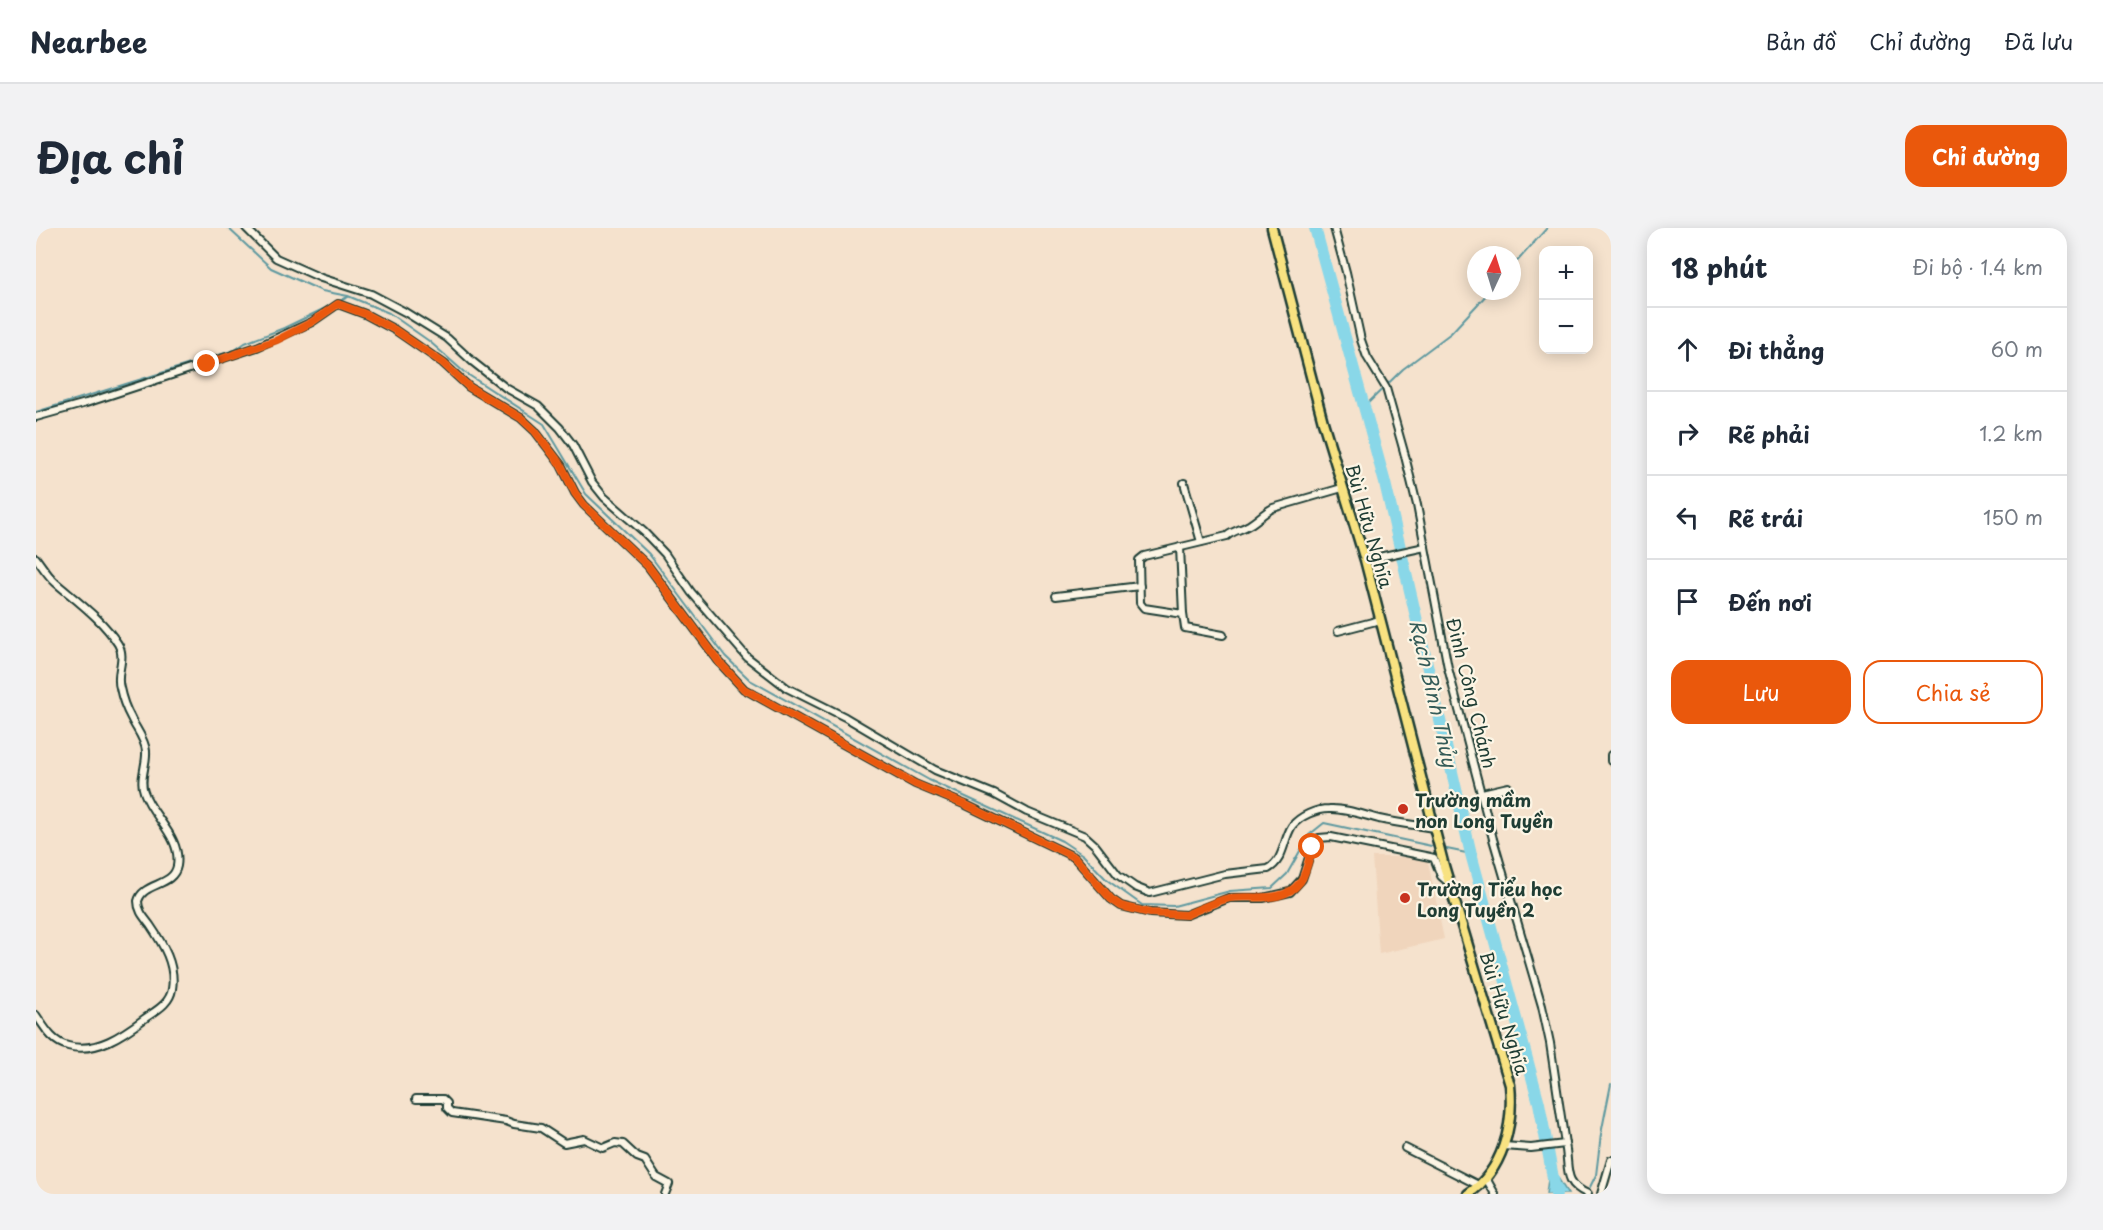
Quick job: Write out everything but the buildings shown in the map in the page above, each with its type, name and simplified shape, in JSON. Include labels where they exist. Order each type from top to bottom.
[{"type":"main road","name":"Bùi Hữu Nghĩa","points":[[1272,228],[1342,488],[1365,560],[1444,866],[1508,1078],[1511,1113],[1504,1146],[1483,1183],[1468,1194]]},
{"type":"street","points":[[246,228],[276,258],[321,278],[371,294],[405,312],[447,338],[506,388],[538,406],[573,445],[592,482],[604,497],[665,554],[691,592],[737,647],[759,669],[787,688],[845,717],[935,770],[1085,836],[1095,845],[1118,875],[1135,887],[1150,893],[1225,874],[1268,869],[1274,866],[1280,857],[1293,825],[1301,818],[1328,809],[1435,831]]},
{"type":"street","name":"Đinh Công Chánh","points":[[1334,228],[1361,340],[1367,357],[1384,386],[1404,452],[1448,668],[1493,839],[1542,1006],[1551,1052],[1562,1144],[1568,1174],[1574,1185],[1588,1194]]},
{"type":"street","points":[[36,417],[96,400],[257,347],[312,322],[336,305],[341,305],[365,314],[395,330],[443,363],[469,387],[521,418],[535,431],[561,465],[575,493],[584,505],[648,566],[720,663],[744,689],[915,784],[966,805],[1074,857],[1111,899],[1121,906],[1150,913],[1180,916],[1229,898],[1263,898],[1284,895],[1299,884],[1314,842],[1319,838],[1331,837],[1430,856],[1436,862],[1442,876],[1450,884]]},
{"type":"street","points":[[1184,483],[1201,542]]},
{"type":"street","points":[[1183,614],[1144,608],[1140,604],[1138,563],[1140,558],[1227,536],[1251,524],[1273,508],[1342,488]]},
{"type":"street","points":[[1180,547],[1185,628],[1223,635]]},
{"type":"street","points":[[1365,560],[1425,547]]},
{"type":"street","points":[[36,558],[54,582],[86,606],[118,643],[122,652],[118,677],[119,687],[128,713],[144,742],[146,752],[143,791],[171,839],[177,861],[176,870],[171,878],[143,892],[138,901],[141,912],[165,950],[172,967],[172,992],[166,1001],[121,1036],[107,1043],[87,1047],[75,1048],[63,1044],[47,1033],[36,1015]]},
{"type":"street","points":[[1056,596],[1140,586]]},
{"type":"street","points":[[1338,631],[1380,620]]},
{"type":"street","points":[[1611,755],[1611,761]]},
{"type":"street","points":[[1482,793],[1509,787]]},
{"type":"street","points":[[416,1099],[442,1099],[452,1113],[541,1128],[564,1143],[584,1139],[603,1148],[615,1143],[623,1144],[637,1157],[645,1160],[656,1176],[669,1184],[665,1194]]},
{"type":"street","points":[[1504,1146],[1538,1148],[1562,1144]]},
{"type":"street","points":[[1405,1148],[1483,1183],[1495,1194]]},
{"type":"street","points":[[1600,1194],[1611,1160]]},
{"type":"shaded area","name":"Trường Tiểu học Long Tuyền 2","points":[[1372,857],[1427,857],[1444,939],[1379,954]]},
{"type":"water","points":[[1550,1165],[1568,1194],[1546,1194]]},
{"type":"waterway","points":[[228,228],[271,268],[322,291],[348,296],[389,313],[429,341],[464,372],[544,424],[586,494],[649,554],[725,656],[750,680],[929,780],[1062,841],[1083,855],[1107,880],[1142,905],[1174,906],[1230,891],[1272,888],[1287,874],[1309,835],[1324,823],[1436,847]]},
{"type":"waterway","name":"Rạch Bình Thủy","points":[[1315,228],[1385,483],[1471,854],[1539,1103],[1556,1194]]},
{"type":"waterway","points":[[1521,257],[1547,228]]},
{"type":"waterway","points":[[36,412],[235,350],[245,343],[284,328],[348,297]]},
{"type":"waterway","points":[[1364,407],[1403,369],[1451,333],[1482,300]]},
{"type":"waterway","points":[[1442,848],[1471,854]]},
{"type":"waterway","points":[[1588,1191],[1596,1175],[1611,1084]]},
{"type":"place","name":"Trường mầm non Long Tuyền","points":[[1403,809]]},
{"type":"place","name":"Trường Tiểu học Long Tuyền 2","points":[[1405,898]]},
{"type":"route","points":[[207,364],[277,340],[312,322],[338,304],[384,323],[443,363],[469,387],[521,418],[535,431],[561,465],[575,493],[584,505],[637,553],[720,663],[744,689],[915,784],[966,805],[1074,857],[1111,899],[1121,906],[1131,910],[1180,916],[1229,898],[1263,898],[1284,895],[1302,879],[1312,847]]}]
